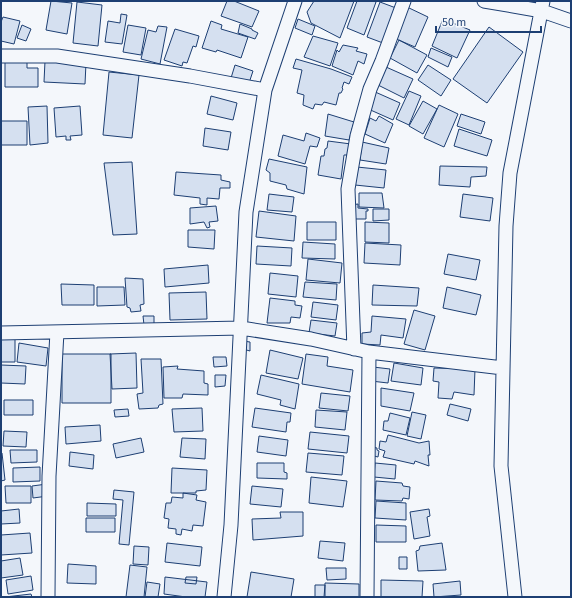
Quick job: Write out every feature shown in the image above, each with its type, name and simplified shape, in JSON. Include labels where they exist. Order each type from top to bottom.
[{"type":"street","points":[[224,597],[231,525],[246,212],[265,90],[295,1]]},
{"type":"street","points":[[354,349],[348,189],[357,136],[370,89],[404,1]]},
{"type":"street","points":[[484,1],[543,6],[571,21]]},
{"type":"street","points":[[515,597],[501,466],[506,226],[510,173],[543,6]]},
{"type":"street","points":[[1,56],[57,56],[190,76],[265,90]]},
{"type":"street","points":[[1,333],[241,328],[311,339],[369,352],[503,368]]},
{"type":"street","points":[[48,597],[49,476],[57,332]]},
{"type":"street","points":[[368,597],[369,352]]},
{"type":"building","points":[[51,1],[72,3],[67,34],[46,30]]},
{"type":"building","points":[[227,1],[234,1],[259,11],[252,27],[221,16]]},
{"type":"building","points":[[314,1],[354,1],[340,38],[311,23],[307,12]]},
{"type":"building","points":[[357,1],[376,2],[364,35],[347,28]]},
{"type":"building","points":[[77,2],[102,5],[98,46],[73,43]]},
{"type":"building","points":[[380,2],[396,8],[383,43],[367,37]]},
{"type":"building","points":[[407,7],[428,17],[415,47],[394,38]]},
{"type":"building","points":[[121,14],[127,15],[122,44],[105,42],[108,21],[120,23]]},
{"type":"building","points":[[3,17],[20,21],[14,44],[1,41],[1,22]]},
{"type":"building","points":[[298,19],[315,26],[312,35],[295,28]]},
{"type":"building","points":[[443,19],[470,30],[457,58],[432,46]]},
{"type":"building","points":[[211,21],[222,25],[221,29],[248,37],[241,58],[217,50],[216,52],[202,48]]},
{"type":"building","points":[[240,24],[258,33],[255,39],[238,33]]},
{"type":"building","points":[[22,25],[31,29],[26,41],[17,38]]},
{"type":"building","points":[[128,25],[146,28],[141,55],[123,52]]},
{"type":"building","points":[[158,26],[167,27],[160,64],[141,59],[148,30],[156,32]]},
{"type":"building","points":[[489,27],[523,52],[487,103],[453,79]]},
{"type":"building","points":[[175,29],[199,36],[196,47],[193,46],[187,63],[183,62],[182,66],[164,60]]},
{"type":"building","points":[[313,36],[338,43],[330,66],[304,57]]},
{"type":"building","points":[[399,40],[427,55],[417,73],[390,58]]},
{"type":"building","points":[[343,45],[358,48],[356,51],[367,54],[364,64],[358,61],[353,75],[332,66],[337,50],[339,52]]},
{"type":"building","points":[[431,48],[452,57],[448,67],[428,57]]},
{"type":"building","points":[[296,59],[352,77],[349,84],[344,82],[343,89],[341,93],[339,93],[336,105],[324,102],[322,105],[315,104],[313,109],[303,105],[304,95],[297,93],[302,70],[293,68]]},
{"type":"building","points":[[5,60],[27,61],[27,68],[38,68],[38,87],[5,87]]},
{"type":"building","points":[[45,61],[86,63],[85,84],[44,82]]},
{"type":"building","points":[[235,65],[253,71],[249,83],[231,78]]},
{"type":"building","points":[[428,65],[451,80],[441,96],[418,80]]},
{"type":"building","points":[[386,67],[413,79],[404,98],[378,85]]},
{"type":"building","points":[[109,72],[139,75],[132,138],[103,135]]},
{"type":"building","points":[[373,91],[400,103],[393,120],[366,108]]},
{"type":"building","points":[[409,91],[421,96],[409,125],[396,119]]},
{"type":"building","points":[[211,96],[237,103],[233,120],[207,114]]},
{"type":"building","points":[[423,101],[437,109],[423,134],[409,126]]},
{"type":"building","points":[[439,105],[458,114],[444,147],[424,138]]},
{"type":"building","points":[[47,106],[48,143],[30,145],[28,107]]},
{"type":"building","points":[[80,106],[82,135],[70,136],[71,140],[66,140],[66,136],[56,137],[54,108]]},
{"type":"building","points":[[328,114],[354,122],[349,140],[325,136]]},
{"type":"building","points":[[461,114],[485,122],[481,134],[457,126]]},
{"type":"building","points":[[379,116],[393,124],[385,143],[365,134],[370,118],[376,121]]},
{"type":"building","points":[[1,121],[27,121],[27,145],[1,145]]},
{"type":"building","points":[[205,128],[231,132],[228,150],[203,146]]},
{"type":"building","points":[[459,129],[492,140],[487,156],[454,146]]},
{"type":"building","points":[[306,133],[320,138],[317,147],[310,146],[305,164],[278,156],[283,135],[304,141]]},
{"type":"building","points":[[328,141],[351,144],[349,155],[344,155],[341,179],[318,175],[321,156],[324,156]]},
{"type":"building","points":[[362,142],[389,148],[386,164],[360,160]]},
{"type":"building","points":[[269,159],[307,167],[304,194],[287,189],[286,185],[270,181],[270,173],[266,170]]},
{"type":"building","points":[[132,162],[137,234],[113,235],[104,163]]},
{"type":"building","points":[[440,166],[487,167],[486,176],[471,177],[470,187],[439,185]]},
{"type":"building","points":[[357,167],[386,170],[384,188],[355,185]]},
{"type":"building","points":[[176,172],[221,175],[221,180],[230,182],[230,188],[220,188],[219,199],[207,198],[207,205],[200,204],[200,198],[174,195]]},
{"type":"building","points":[[359,193],[382,193],[384,208],[359,207]]},
{"type":"building","points":[[269,194],[294,197],[292,212],[267,210]]},
{"type":"building","points":[[463,194],[493,198],[490,221],[460,217]]},
{"type":"building","points":[[358,204],[358,208],[368,209],[368,211],[366,211],[366,219],[351,219],[351,205]]},
{"type":"building","points":[[216,206],[218,221],[209,222],[210,227],[207,228],[204,222],[190,224],[190,208]]},
{"type":"building","points":[[373,209],[389,209],[389,220],[373,221]]},
{"type":"building","points":[[259,211],[296,216],[294,241],[256,237]]},
{"type":"building","points":[[307,222],[336,222],[336,240],[307,240]]},
{"type":"building","points":[[365,222],[389,223],[389,243],[365,242]]},
{"type":"building","points":[[188,230],[215,230],[214,249],[188,247]]},
{"type":"building","points":[[303,242],[335,244],[335,259],[302,258]]},
{"type":"building","points":[[365,243],[401,245],[400,265],[364,263]]},
{"type":"building","points":[[257,246],[292,248],[291,266],[256,264]]},
{"type":"building","points":[[448,254],[480,260],[476,280],[444,274]]},
{"type":"building","points":[[308,259],[342,263],[340,283],[306,280]]},
{"type":"building","points":[[208,265],[209,283],[165,287],[164,269]]},
{"type":"building","points":[[270,273],[298,276],[296,297],[268,294]]},
{"type":"building","points":[[125,278],[143,279],[144,304],[140,305],[141,311],[131,312],[130,308],[127,307]]},
{"type":"building","points":[[305,282],[337,284],[336,300],[303,297]]},
{"type":"building","points":[[61,284],[94,285],[94,305],[62,305]]},
{"type":"building","points":[[373,285],[419,288],[417,306],[372,305]]},
{"type":"building","points":[[97,287],[124,287],[125,305],[97,306]]},
{"type":"building","points":[[447,287],[481,295],[476,315],[443,308]]},
{"type":"building","points":[[206,292],[207,319],[170,320],[169,293]]},
{"type":"building","points":[[270,298],[295,301],[295,305],[302,306],[300,318],[291,317],[290,323],[267,323]]},
{"type":"building","points":[[313,302],[338,305],[336,320],[311,317]]},
{"type":"building","points":[[414,310],[435,316],[425,350],[404,344]]},
{"type":"building","points":[[143,316],[154,316],[154,324],[144,325]]},
{"type":"building","points":[[372,316],[406,319],[403,338],[381,335],[380,345],[362,344],[362,333],[371,332]]},
{"type":"building","points":[[311,320],[337,323],[335,336],[309,333]]},
{"type":"building","points":[[1,334],[15,334],[15,362],[1,362]]},
{"type":"building","points":[[243,341],[250,342],[250,351],[243,349]]},
{"type":"building","points":[[19,343],[48,348],[46,366],[17,362]]},
{"type":"building","points":[[270,350],[303,358],[298,379],[266,373]]},
{"type":"building","points":[[136,353],[137,388],[112,389],[110,354]]},
{"type":"building","points":[[62,354],[111,354],[111,403],[62,403]]},
{"type":"building","points":[[306,354],[328,357],[327,366],[353,370],[350,392],[302,384]]},
{"type":"building","points":[[213,357],[226,357],[227,366],[214,367]]},
{"type":"building","points":[[141,359],[161,359],[163,404],[159,405],[158,408],[139,409],[137,394],[143,393]]},
{"type":"building","points":[[394,363],[423,368],[421,385],[391,381]]},
{"type":"building","points":[[1,365],[26,366],[25,384],[1,383]]},
{"type":"building","points":[[178,366],[177,369],[204,371],[204,383],[208,384],[208,395],[183,394],[182,398],[164,398],[163,367]]},
{"type":"building","points":[[373,367],[390,369],[388,383],[371,381]]},
{"type":"building","points":[[434,368],[475,369],[474,395],[454,392],[452,399],[438,398],[439,382],[433,381]]},
{"type":"building","points":[[215,375],[226,375],[225,386],[215,387]]},
{"type":"building","points":[[261,375],[299,384],[295,409],[280,405],[281,400],[257,394]]},
{"type":"building","points":[[381,388],[414,393],[410,411],[381,406]]},
{"type":"building","points":[[321,393],[350,396],[348,411],[319,408]]},
{"type":"building","points":[[4,400],[33,400],[33,415],[4,415]]},
{"type":"building","points":[[450,404],[471,409],[468,421],[447,415]]},
{"type":"building","points":[[202,408],[203,431],[174,432],[172,409]]},
{"type":"building","points":[[255,408],[291,413],[290,422],[287,422],[286,432],[252,427]]},
{"type":"building","points":[[128,409],[129,416],[115,417],[114,410]]},
{"type":"building","points":[[316,410],[347,412],[345,430],[315,427]]},
{"type":"building","points":[[412,412],[426,415],[421,439],[407,436]]},
{"type":"building","points":[[390,413],[410,418],[406,435],[383,430],[384,421],[388,421]]},
{"type":"building","points":[[100,425],[101,441],[66,444],[65,427]]},
{"type":"building","points":[[4,431],[27,432],[26,447],[3,446]]},
{"type":"building","points":[[310,432],[349,436],[347,453],[308,449]]},
{"type":"building","points":[[388,435],[419,443],[429,441],[429,466],[415,461],[414,464],[383,457],[385,451],[379,449],[380,441],[386,442]]},
{"type":"building","points":[[259,436],[288,440],[286,456],[257,452]]},
{"type":"building","points":[[141,438],[144,452],[116,458],[113,444]]},
{"type":"building","points":[[182,438],[206,439],[205,459],[180,457]]},
{"type":"building","points":[[372,447],[377,448],[379,451],[378,457],[370,455]]},
{"type":"building","points":[[10,450],[37,450],[37,462],[11,463]]},
{"type":"building","points":[[70,452],[94,455],[93,469],[69,466]]},
{"type":"building","points":[[1,453],[5,480],[1,481]]},
{"type":"building","points":[[308,453],[344,456],[342,475],[306,472]]},
{"type":"building","points":[[257,463],[284,463],[284,472],[287,473],[287,479],[257,478]]},
{"type":"building","points":[[375,463],[396,465],[395,479],[374,477]]},
{"type":"building","points":[[40,467],[40,481],[13,482],[13,468]]},
{"type":"building","points":[[172,468],[207,470],[206,490],[196,491],[196,493],[171,493]]},
{"type":"building","points":[[311,477],[347,481],[343,507],[309,503]]},
{"type":"building","points":[[376,481],[402,483],[403,486],[410,487],[409,499],[403,498],[402,501],[375,500]]},
{"type":"building","points":[[47,484],[48,496],[33,498],[32,486]]},
{"type":"building","points":[[5,486],[31,486],[31,503],[6,503]]},
{"type":"building","points":[[252,486],[283,489],[281,507],[250,504]]},
{"type":"building","points":[[114,490],[134,492],[129,545],[119,544],[123,500],[113,499]]},
{"type":"building","points":[[183,493],[197,495],[196,500],[206,502],[203,526],[193,525],[192,531],[182,529],[181,535],[176,534],[176,529],[168,528],[169,519],[164,518],[166,503],[171,503],[172,497],[183,498]]},
{"type":"building","points":[[376,501],[406,503],[406,520],[375,518]]},
{"type":"building","points":[[87,503],[116,504],[116,516],[87,516]]},
{"type":"building","points":[[19,509],[20,523],[1,524],[1,511]]},
{"type":"building","points":[[429,509],[430,516],[427,517],[430,536],[414,539],[410,512]]},
{"type":"building","points":[[280,512],[303,512],[303,536],[253,540],[252,519],[281,518]]},
{"type":"building","points":[[86,518],[115,518],[115,532],[86,532]]},
{"type":"building","points":[[376,525],[406,526],[406,542],[376,542]]},
{"type":"building","points":[[30,533],[32,553],[1,555],[1,535]]},
{"type":"building","points":[[320,541],[345,543],[343,561],[318,558]]},
{"type":"building","points":[[167,543],[202,547],[200,566],[165,562]]},
{"type":"building","points":[[442,543],[446,570],[418,571],[416,551],[419,550],[420,546]]},
{"type":"building","points":[[134,546],[149,547],[148,565],[133,564]]},
{"type":"building","points":[[399,557],[407,557],[407,569],[399,569]]},
{"type":"building","points":[[20,558],[23,575],[1,578],[1,561]]},
{"type":"building","points":[[68,564],[96,566],[96,584],[67,583]]},
{"type":"building","points":[[130,565],[147,567],[144,597],[126,597]]},
{"type":"building","points":[[326,568],[346,568],[346,579],[327,580]]},
{"type":"building","points":[[251,572],[294,579],[291,597],[247,597]]},
{"type":"building","points":[[31,576],[33,590],[8,594],[6,580]]},
{"type":"building","points":[[165,577],[207,582],[205,597],[186,597],[164,594]]},
{"type":"building","points":[[186,577],[197,577],[196,584],[185,583]]},
{"type":"building","points":[[381,580],[423,581],[422,597],[381,597]]},
{"type":"building","points":[[460,581],[461,595],[434,597],[433,584]]},
{"type":"building","points":[[147,582],[160,584],[158,597],[145,597]]},
{"type":"building","points":[[325,583],[359,584],[359,597],[325,597]]},
{"type":"building","points":[[315,585],[325,585],[324,597],[315,597]]},
{"type":"building","points":[[31,594],[32,597],[5,597]]}]
